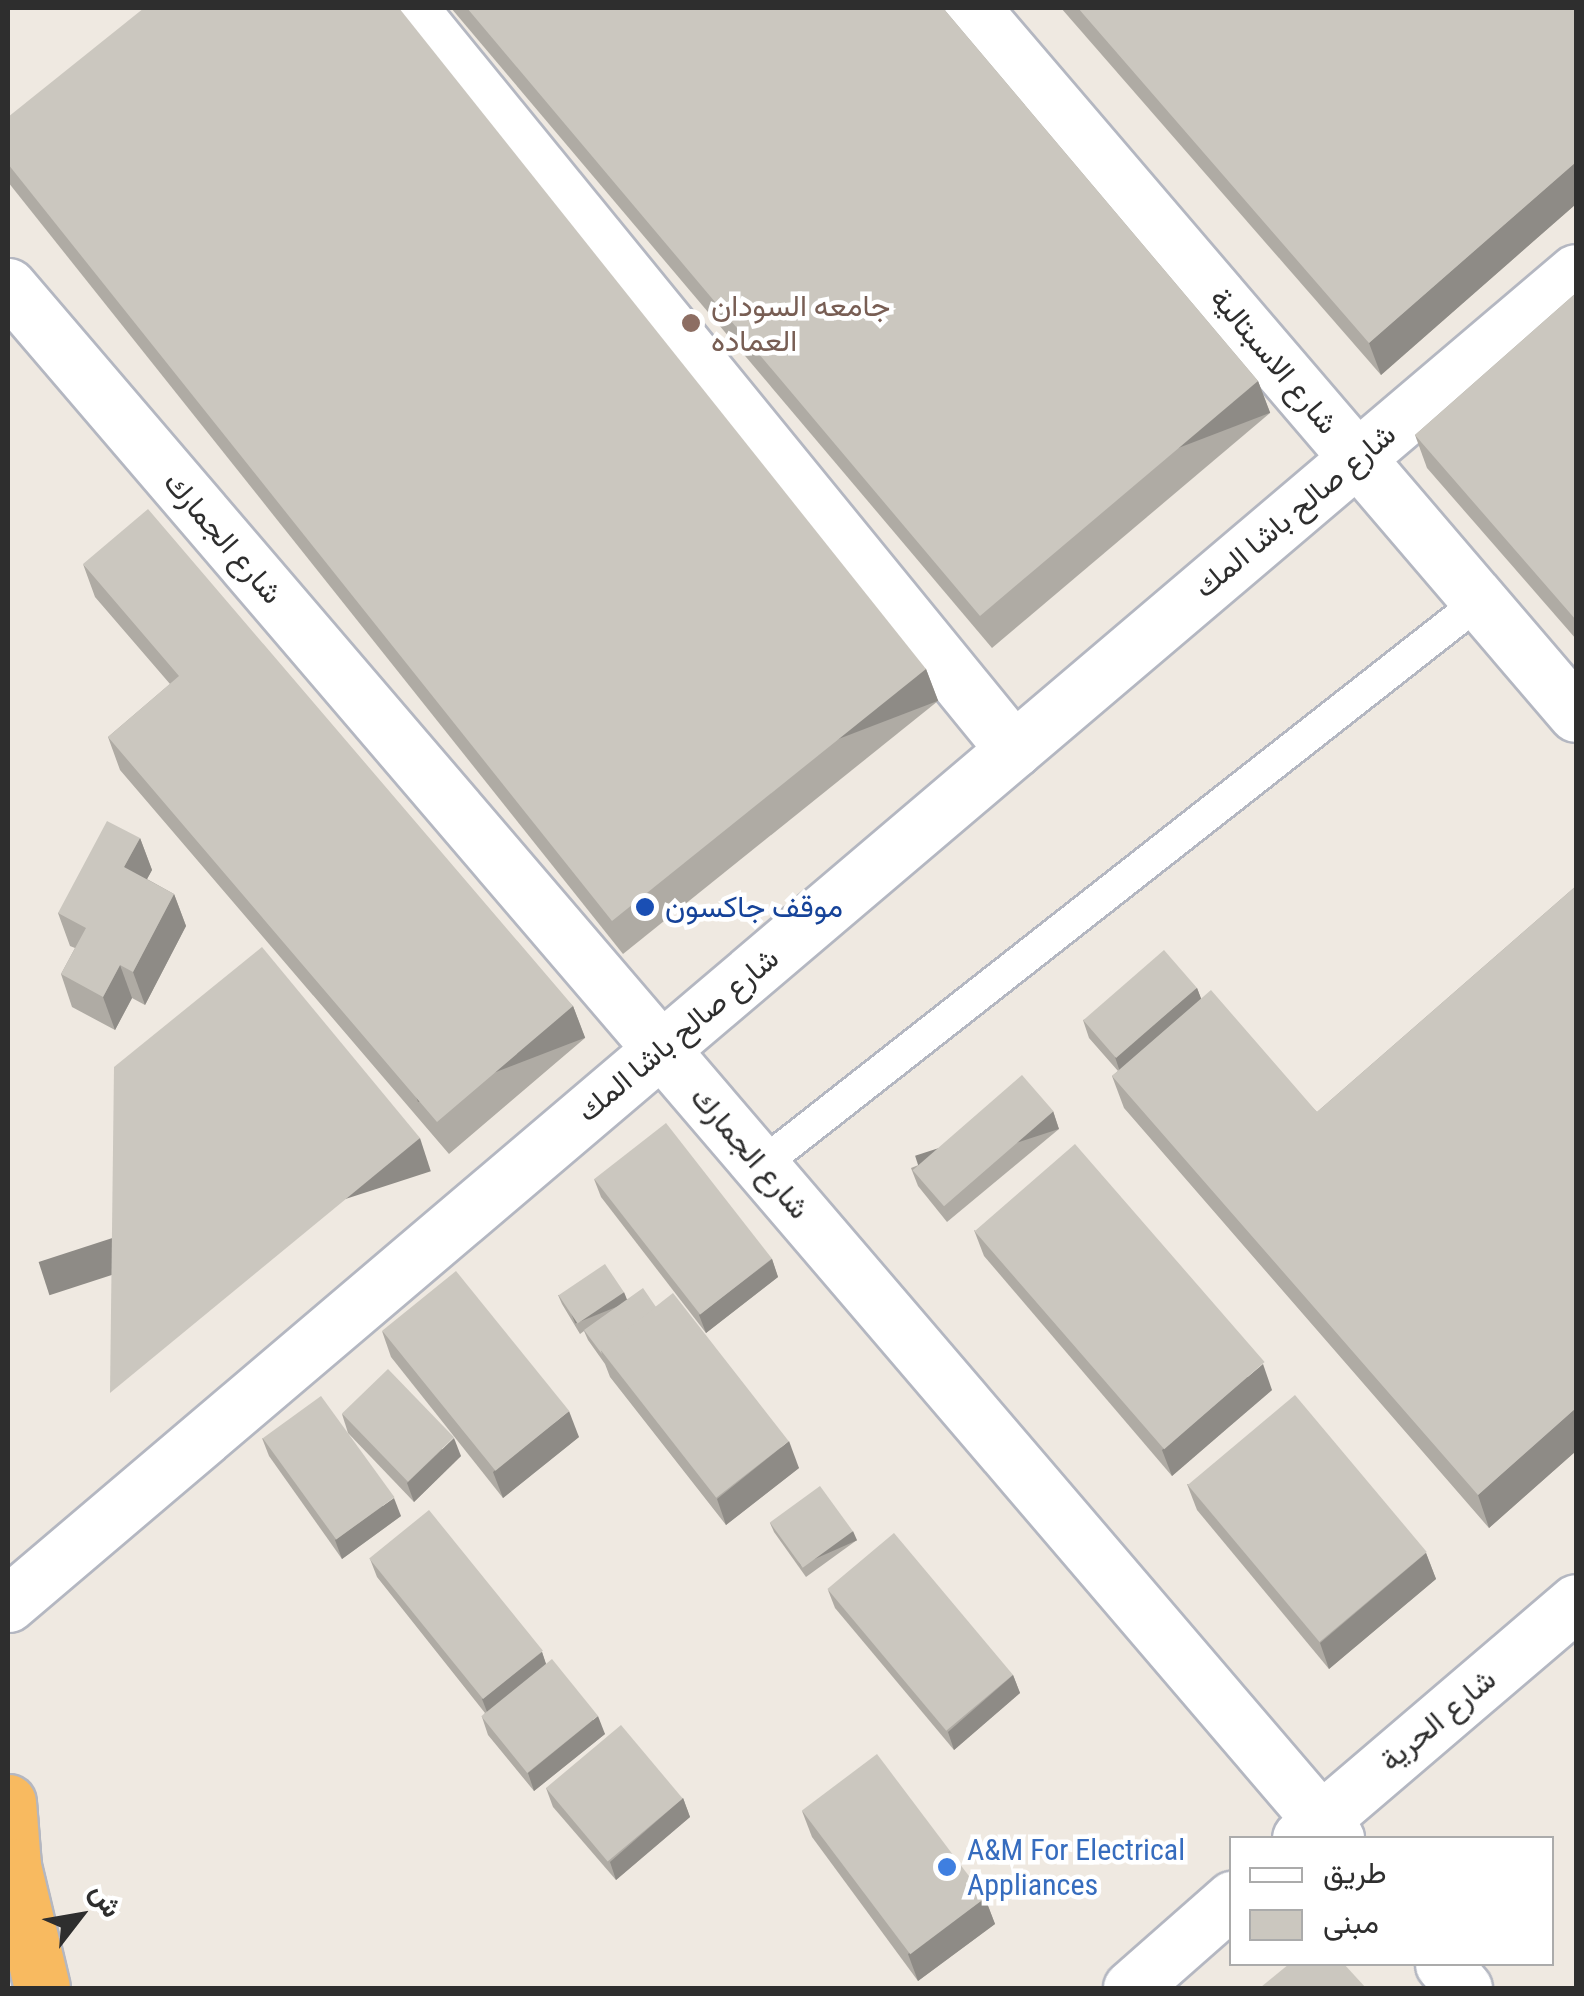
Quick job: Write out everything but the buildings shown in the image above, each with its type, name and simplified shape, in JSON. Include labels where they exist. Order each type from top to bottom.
[{"type":"highway","points":[[8,1802],[13,1866],[42,1988]]},
{"type":"street","points":[[409,8],[1014,750]]},
{"type":"street","name":"شارع الاسبتالية","points":[[972,8],[1576,714]]},
{"type":"street","name":"شارع صالح باشا المك","points":[[8,1604],[1576,272]]},
{"type":"street","name":"شارع الجمارك","points":[[8,286],[760,1166],[1319,1833]]},
{"type":"street","name":"شارع الحرية","points":[[1319,1833],[1576,1602]]},
{"type":"street","points":[[1131,1988],[1229,1902]]},
{"type":"street","points":[[1445,1966],[1464,1988]]},
{"type":"lane","points":[[760,1166],[1480,601]]},
{"type":"place","name":"جامعه السودان العماده","points":[[691,323]]},
{"type":"place","name":"موقف جاكسون","points":[[645,907]]},
{"type":"place","name":"A&M For Electrical Appliances","points":[[947,1867]]}]
